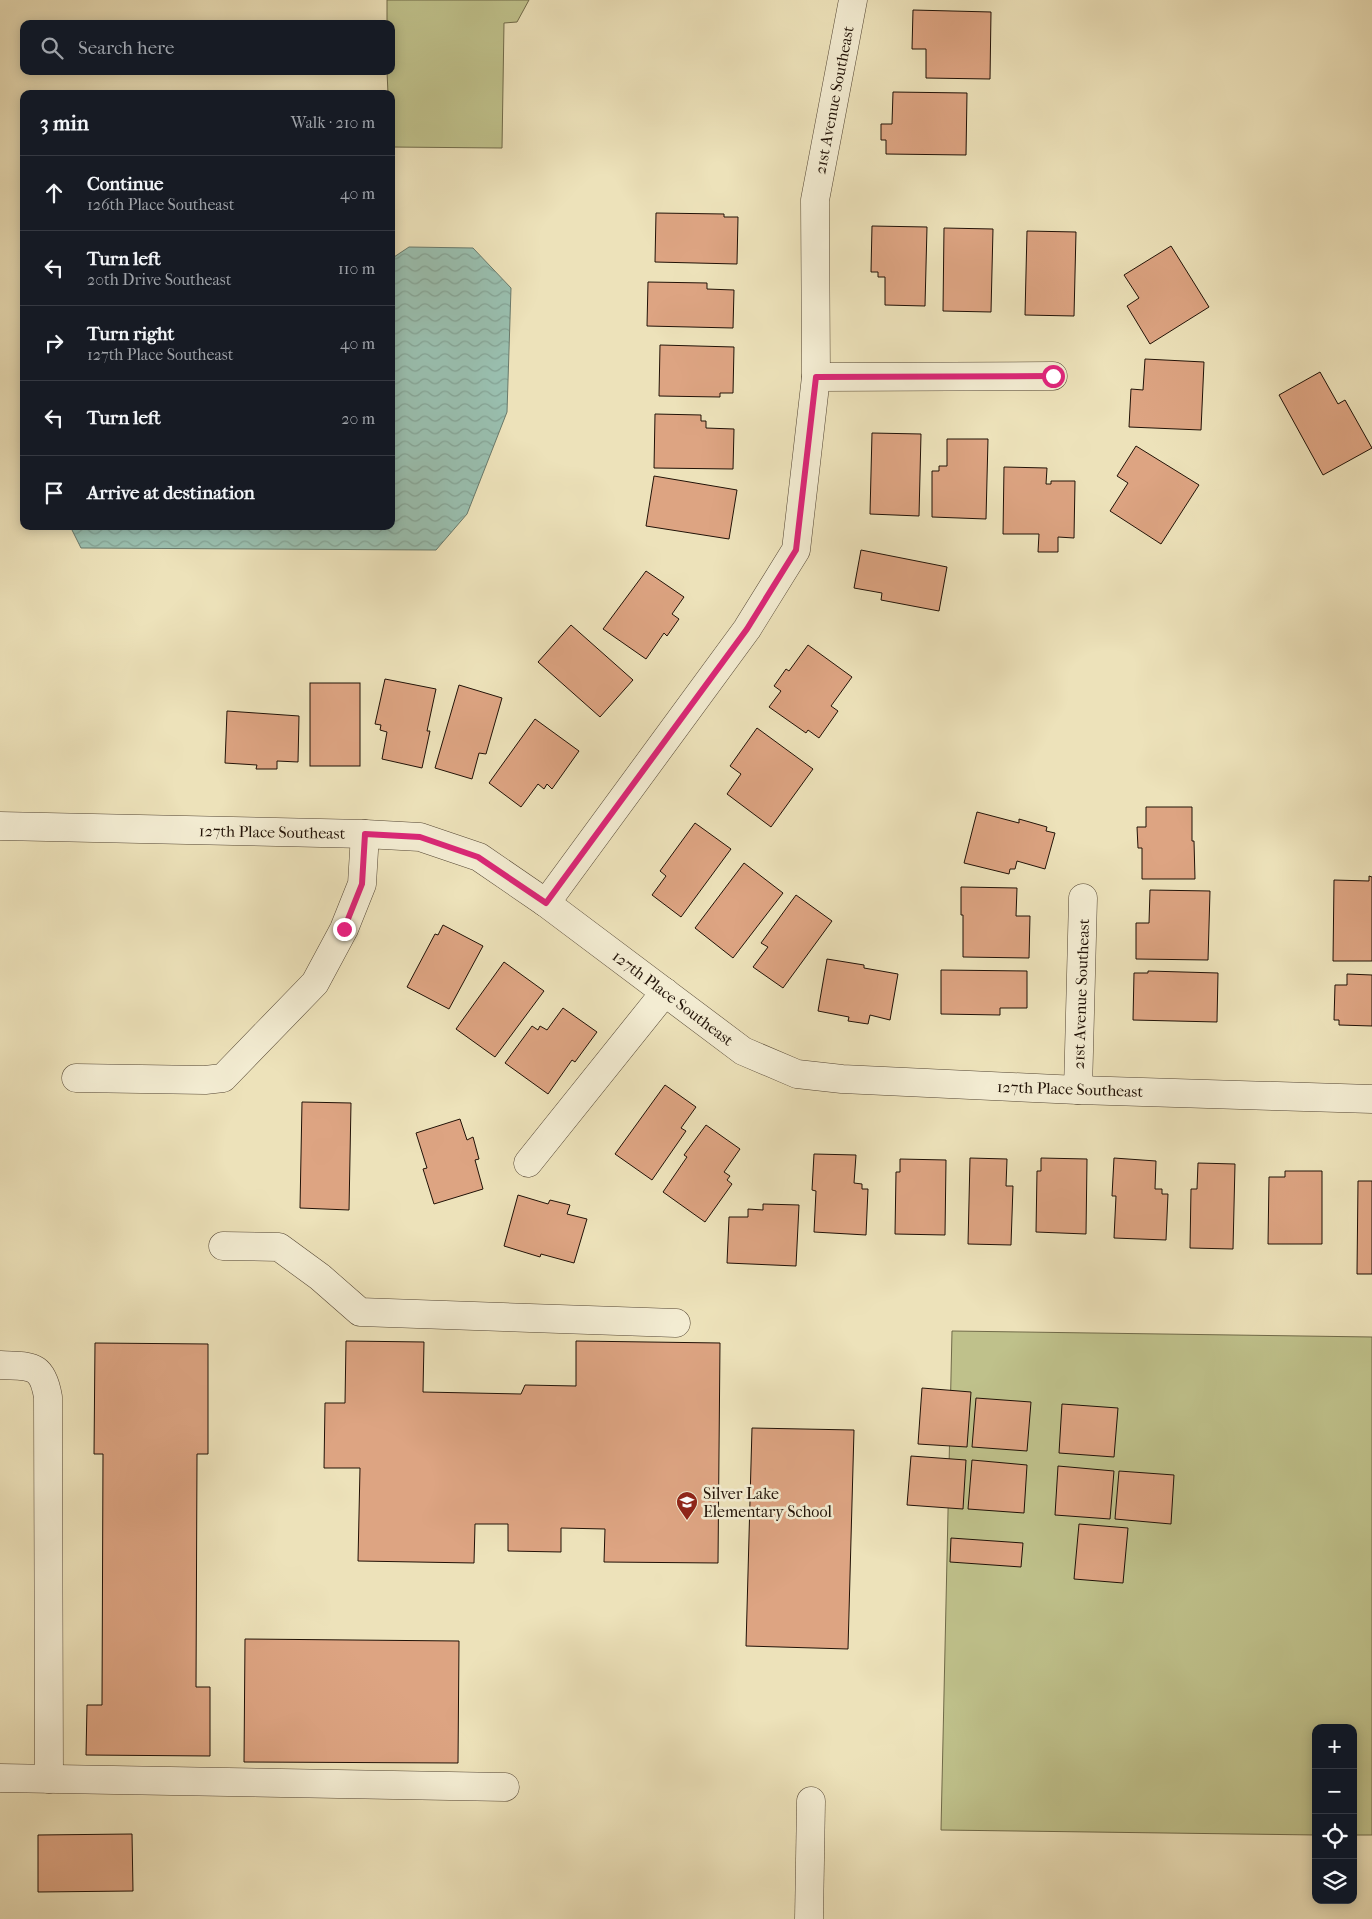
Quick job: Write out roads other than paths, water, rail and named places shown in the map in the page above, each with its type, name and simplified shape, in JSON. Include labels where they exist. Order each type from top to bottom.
[{"type":"street","name":"21st Avenue Southeast","points":[[546,903],[747,629],[796,550],[816,377],[815,200],[853,0]]},
{"type":"street","points":[[816,377],[1053,376]]},
{"type":"street","name":"127th Place Southeast","points":[[0,826],[365,834],[420,837],[478,857],[546,903],[744,1051],[797,1074],[842,1079],[1078,1090],[1372,1099]]},
{"type":"street","points":[[76,1078],[205,1080],[223,1078],[315,984],[344,929],[362,884],[365,834]]},
{"type":"street","name":"21st Avenue Southeast","points":[[1078,1090],[1083,898]]},
{"type":"street","points":[[528,1163],[665,992]]},
{"type":"street","points":[[223,1246],[279,1248],[320,1277],[360,1312],[676,1323]]},
{"type":"street","points":[[0,1365],[36,1368],[46,1382],[48,1397],[49,1778]]},
{"type":"street","points":[[0,1778],[505,1787]]},
{"type":"street","points":[[809,1919],[811,1801]]},
{"type":"water","points":[[409,247],[473,248],[511,288],[507,412],[467,514],[436,550],[81,548],[72,530],[395,530],[395,256]]},
{"type":"place","name":"Silver Lake Elementary School","points":[[687,1521]]}]
